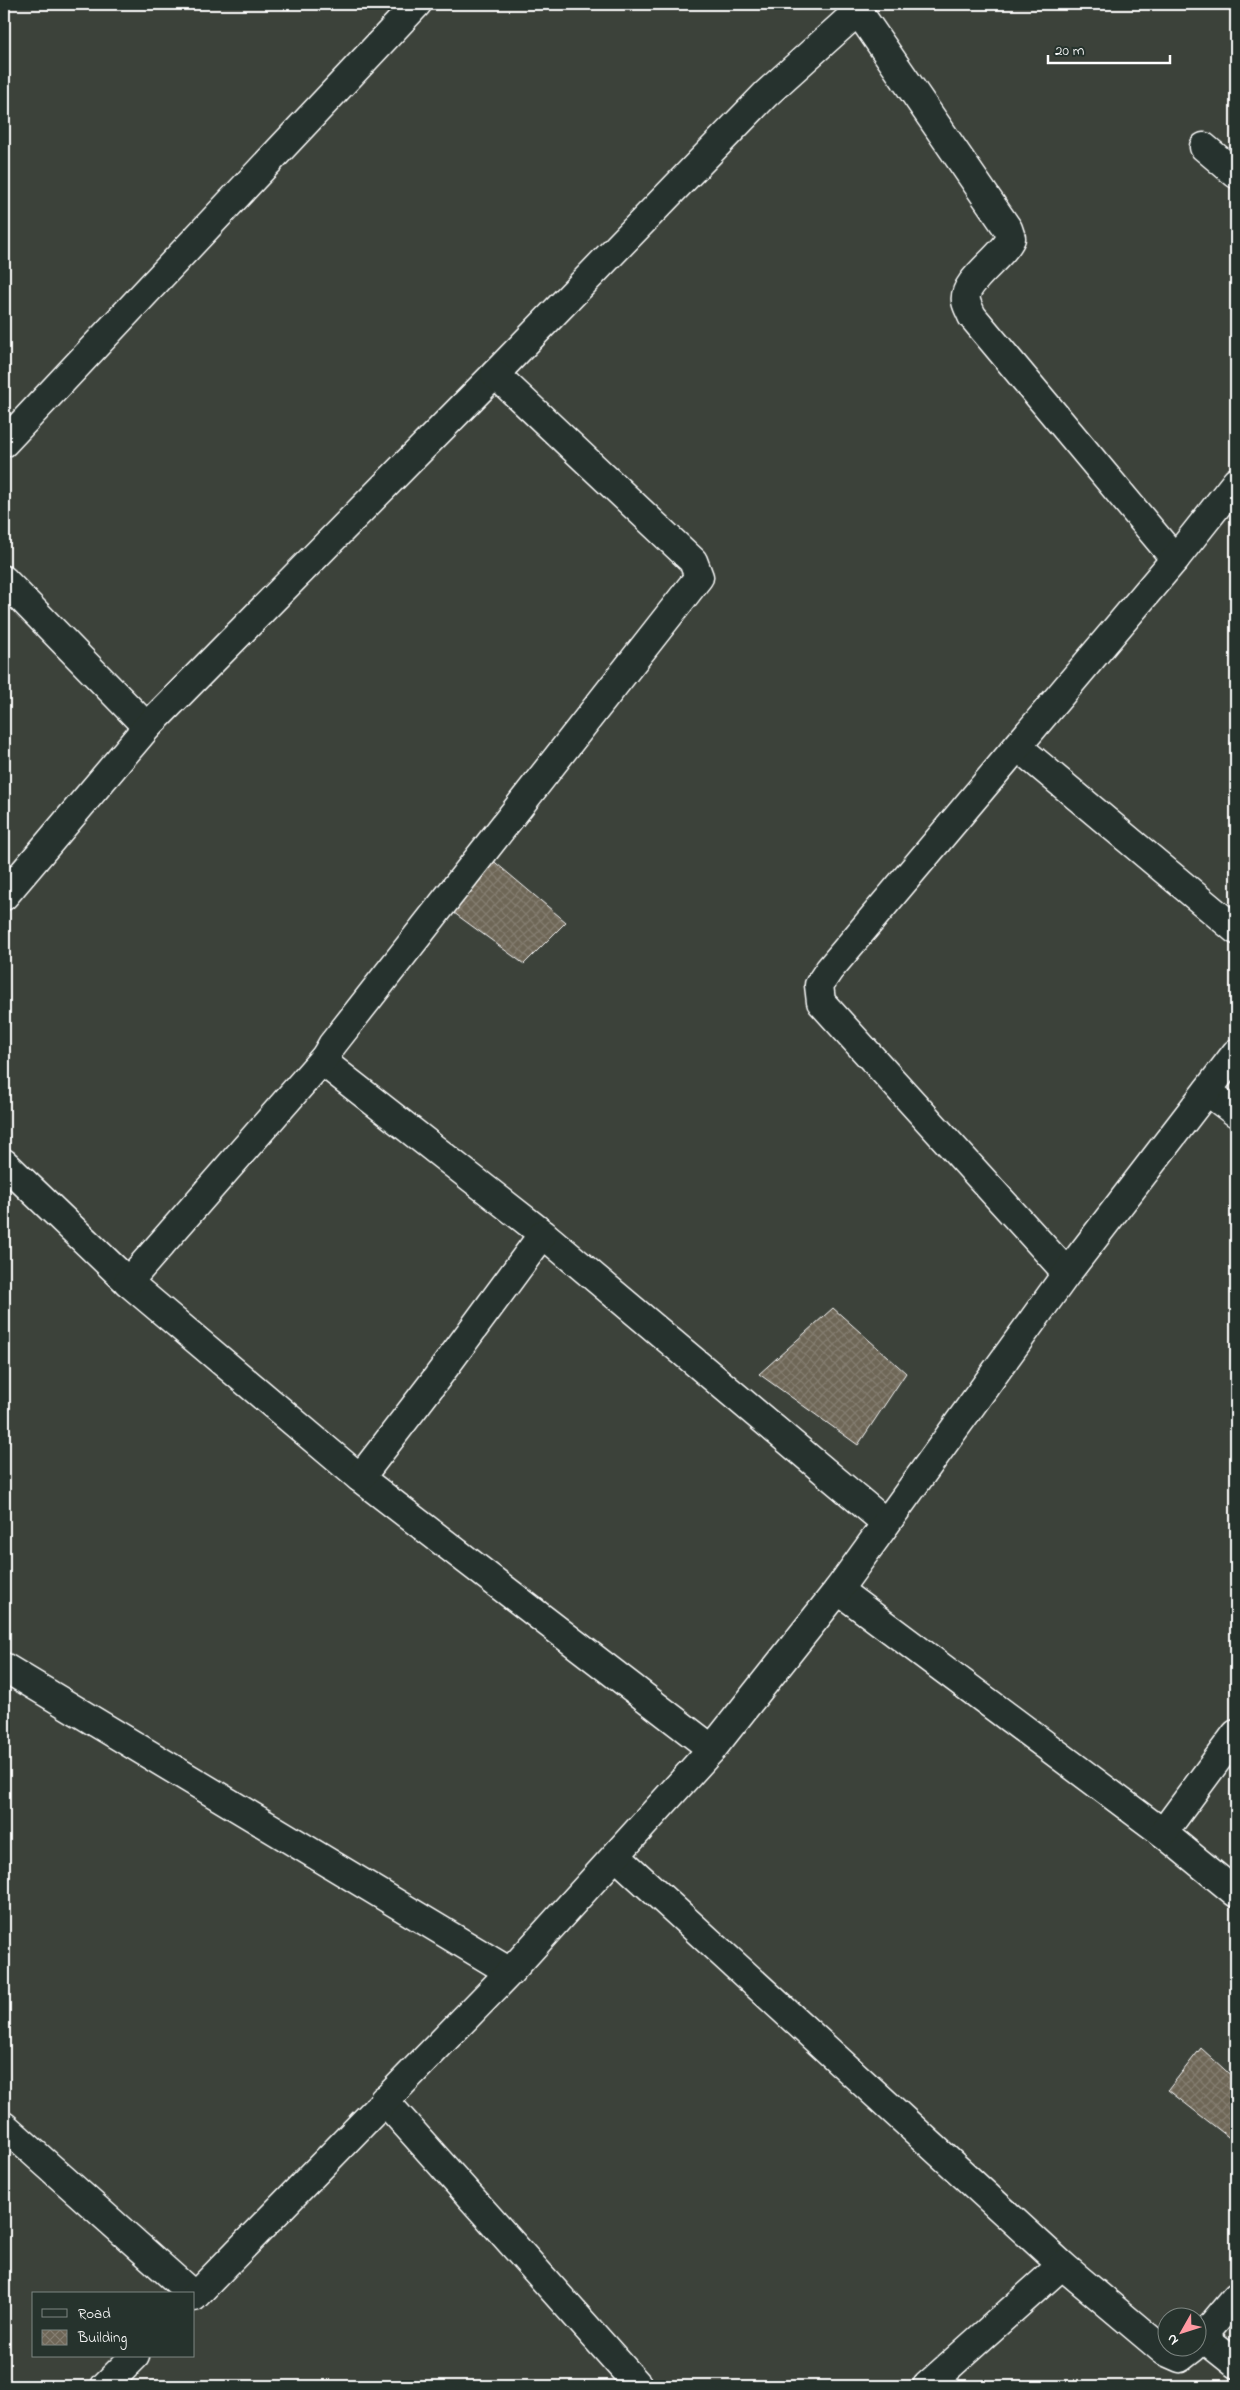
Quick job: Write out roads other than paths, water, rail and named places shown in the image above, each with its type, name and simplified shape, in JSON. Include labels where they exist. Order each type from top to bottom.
[{"type":"street","points":[[4,444],[417,4]]},
{"type":"street","points":[[4,896],[147,727],[495,374],[766,94],[856,7],[1008,230],[1011,238],[1007,248],[969,286],[965,299],[972,316],[1175,559]]},
{"type":"street","points":[[1204,147],[1236,174]]},
{"type":"street","points":[[128,1282],[325,1056],[699,578],[692,561],[495,374]]},
{"type":"street","points":[[1067,1274],[821,1002],[819,984],[1175,559],[1236,482]]},
{"type":"street","points":[[4,580],[147,727]]},
{"type":"street","points":[[1018,747],[1236,930]]},
{"type":"street","points":[[195,2294],[510,1972],[712,1749],[838,1590],[1067,1274],[1236,1052]]},
{"type":"street","points":[[325,1056],[331,1068],[543,1234],[886,1523]]},
{"type":"street","points":[[1207,1091],[1236,1113]]},
{"type":"street","points":[[4,1163],[128,1282],[360,1478],[712,1749]]},
{"type":"street","points":[[360,1478],[543,1234]]},
{"type":"street","points":[[838,1590],[1163,1833],[1236,1892]]},
{"type":"street","points":[[4,1667],[510,1972]]},
{"type":"street","points":[[1163,1833],[1236,1734]]},
{"type":"street","points":[[616,1856],[1062,2265],[1158,2346]]},
{"type":"street","points":[[384,2100],[639,2386]]},
{"type":"street","points":[[4,2126],[189,2292]]},
{"type":"street","points":[[928,2386],[1062,2265]]},
{"type":"street","points":[[1208,2330],[1236,2297]]},
{"type":"street","points":[[1208,2348],[1236,2364]]},
{"type":"street","points":[[105,2386],[133,2358]]}]
